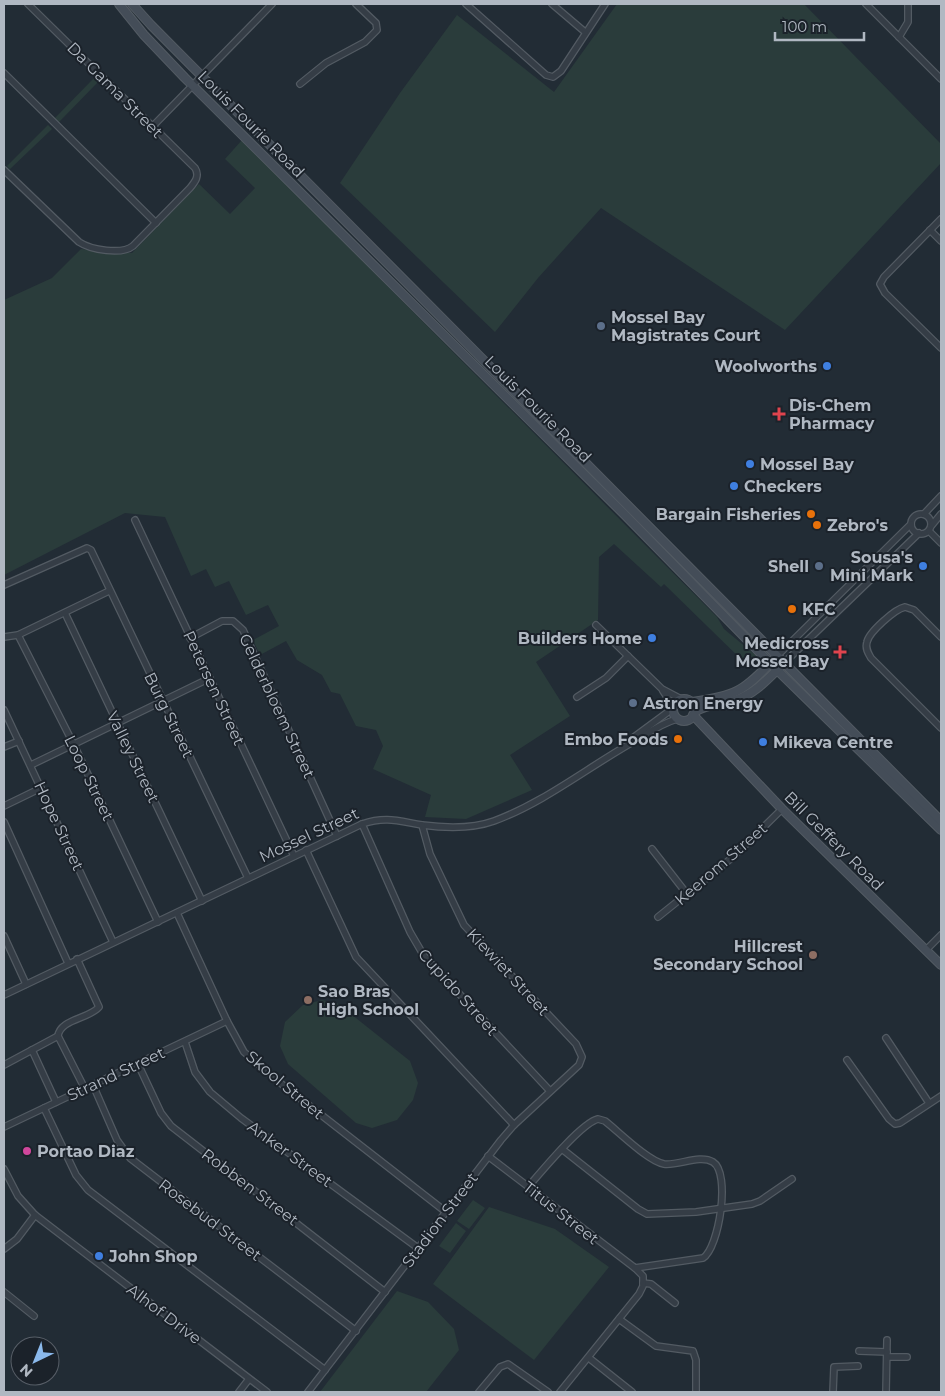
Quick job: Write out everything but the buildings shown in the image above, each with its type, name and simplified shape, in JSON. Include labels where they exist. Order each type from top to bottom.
[{"type":"main road","name":"Louis Fourie Road","points":[[119,4],[144,35],[192,85],[618,508],[777,670],[941,830]]},
{"type":"main road","name":"Louis Fourie Road","points":[[132,4],[474,353],[785,662],[941,821]]},
{"type":"main road","points":[[778,655],[753,682],[733,694],[692,702],[680,699],[673,708],[677,719],[692,716],[706,705],[734,700],[750,693],[785,662]]},
{"type":"main road","points":[[692,702],[692,716]]},
{"type":"main road","name":"Bill Geffery Road","points":[[692,716],[782,809],[941,965]]},
{"type":"street","name":"Da Gama Street","points":[[28,4],[195,168],[197,177],[195,182],[156,224]]},
{"type":"street","points":[[152,127],[272,4]]},
{"type":"street","points":[[300,84],[326,63],[365,42],[377,30],[376,23],[356,4]]},
{"type":"street","points":[[552,4],[585,32]]},
{"type":"street","points":[[468,6],[550,77],[557,76],[605,4]]},
{"type":"street","points":[[866,4],[941,79]]},
{"type":"street","points":[[899,36],[908,22],[908,4]]},
{"type":"street","points":[[4,73],[156,224],[127,250],[85,246],[4,170]]},
{"type":"street","points":[[941,219],[884,277],[880,284],[885,293],[941,348]]},
{"type":"street","points":[[930,230],[941,241]]},
{"type":"street","points":[[778,655],[911,524],[914,516],[924,514],[941,496]]},
{"type":"street","points":[[924,514],[930,518],[932,524]]},
{"type":"street","points":[[929,531],[932,524],[941,514]]},
{"type":"street","name":"Petersen Street","points":[[135,520],[208,679],[294,856]]},
{"type":"street","points":[[911,524],[913,529],[919,533]]},
{"type":"street","points":[[785,662],[919,533],[929,531]]},
{"type":"street","points":[[929,531],[941,542]]},
{"type":"street","name":"Burg Street","points":[[4,585],[87,548],[92,552],[108,591],[248,878]]},
{"type":"street","points":[[4,637],[18,635],[108,591]]},
{"type":"street","points":[[941,637],[914,610],[905,607],[890,615],[868,638],[866,646],[871,658],[941,728]]},
{"type":"street","name":"Valley Street","points":[[65,613],[202,901]]},
{"type":"street","name":"Gelderbloem Street","points":[[190,638],[222,621],[233,621],[243,630],[337,836]]},
{"type":"street","points":[[596,625],[662,689],[680,699]]},
{"type":"street","name":"Loop Street","points":[[18,635],[74,745],[158,922]]},
{"type":"street","points":[[577,698],[606,678],[628,656]]},
{"type":"street","points":[[31,765],[208,679]]},
{"type":"street","points":[[629,742],[673,708],[662,689]]},
{"type":"street","name":"Hope Street","points":[[4,710],[113,942]]},
{"type":"street","points":[[629,742],[664,723],[677,719]]},
{"type":"street","points":[[4,747],[19,740]]},
{"type":"street","name":"Mossel Street","points":[[4,994],[362,824],[382,818],[422,825],[471,826],[500,819],[528,806],[629,742]]},
{"type":"street","points":[[4,806],[41,788]]},
{"type":"street","name":"Keerom Street","points":[[658,917],[733,857],[782,809]]},
{"type":"street","points":[[4,822],[68,963]]},
{"type":"street","name":"Cupido Street","points":[[362,824],[410,932],[424,956],[550,1091]]},
{"type":"street","name":"Kiewiet Street","points":[[422,825],[430,854],[464,925],[576,1044],[582,1057]]},
{"type":"street","points":[[652,849],[687,894]]},
{"type":"street","points":[[306,850],[356,957],[514,1125]]},
{"type":"street","name":"Skool Street","points":[[177,913],[242,1049],[257,1064],[446,1212]]},
{"type":"street","points":[[926,950],[941,935]]},
{"type":"street","points":[[4,936],[26,984]]},
{"type":"street","points":[[4,1065],[58,1036],[64,1026],[94,1012],[99,1007],[77,959]]},
{"type":"street","name":"Strand Street","points":[[4,1127],[227,1021]]},
{"type":"street","points":[[58,1036],[85,1089]]},
{"type":"street","points":[[886,1038],[930,1103]]},
{"type":"street","name":"Anker Street","points":[[185,1042],[195,1072],[202,1084],[215,1097],[418,1248]]},
{"type":"street","points":[[32,1050],[56,1102]]},
{"type":"street","name":"Stadion Street","points":[[308,1392],[488,1156],[514,1125],[579,1065],[582,1057]]},
{"type":"street","points":[[847,1060],[894,1123],[900,1123],[941,1096]]},
{"type":"street","name":"Robben Street","points":[[138,1064],[161,1113],[171,1126],[385,1292]]},
{"type":"street","name":"Rosebud Street","points":[[93,1085],[117,1140],[130,1158],[356,1331]]},
{"type":"street","points":[[44,1108],[76,1175],[88,1190],[326,1370]]},
{"type":"street","points":[[528,1187],[562,1149],[589,1123],[598,1119],[605,1122],[649,1156],[663,1164],[706,1160],[714,1162],[720,1172],[721,1209],[708,1255],[696,1260],[635,1268]]},
{"type":"street","points":[[562,1149],[642,1212],[662,1215],[721,1209],[760,1201],[792,1179]]},
{"type":"street","name":"Titus Street","points":[[488,1156],[635,1268],[643,1276],[643,1283]]},
{"type":"street","name":"Alhof Drive","points":[[4,1169],[18,1196],[35,1215],[267,1392]]},
{"type":"street","points":[[4,1250],[17,1240],[35,1215]]},
{"type":"street","points":[[560,1392],[639,1294],[643,1283],[651,1284],[675,1303]]},
{"type":"street","points":[[4,1292],[34,1316]]},
{"type":"street","points":[[619,1319],[656,1346],[693,1351],[696,1360],[696,1392]]},
{"type":"street","points":[[886,1392],[888,1340]]},
{"type":"street","points":[[859,1351],[907,1357]]},
{"type":"street","points":[[588,1358],[632,1392]]},
{"type":"street","points":[[479,1392],[500,1367],[505,1364],[512,1365],[548,1392]]},
{"type":"street","points":[[833,1392],[834,1367],[858,1366]]},
{"type":"street","points":[[239,1392],[249,1379]]},
{"type":"shaded area","points":[[617,4],[804,4],[941,144],[941,163],[785,330],[601,208],[538,278],[495,332],[340,183],[400,93],[457,15],[554,92]]},
{"type":"shaded area","points":[[95,77],[99,81],[59,122],[55,118]]},
{"type":"shaded area","points":[[48,125],[52,129],[10,169],[7,166]]},
{"type":"shaded area","points":[[242,140],[717,617],[724,629],[759,658],[750,668],[664,584],[661,587],[614,544],[599,557],[598,620],[536,662],[570,716],[510,755],[532,790],[466,819],[425,817],[431,795],[373,769],[383,746],[376,730],[356,726],[340,694],[331,692],[322,675],[297,660],[286,641],[260,655],[253,640],[279,626],[268,605],[246,615],[229,581],[215,587],[206,569],[191,576],[165,517],[125,513],[4,575],[4,300],[52,278],[81,249],[132,253],[199,184],[230,214],[255,188],[225,159]]},
{"type":"shaded area","points":[[322,1000],[337,1003],[410,1061],[418,1083],[413,1100],[397,1120],[372,1128],[356,1123],[288,1064],[280,1046],[285,1022],[303,1005]]},
{"type":"shaded area","points":[[473,1200],[485,1208],[469,1229],[457,1221]]},
{"type":"shaded area","points":[[489,1207],[555,1229],[609,1267],[534,1360],[433,1284]]},
{"type":"shaded area","points":[[456,1223],[466,1231],[450,1253],[439,1246]]},
{"type":"shaded area","points":[[397,1291],[428,1302],[454,1329],[459,1350],[426,1392],[320,1392]]},
{"type":"place","name":"Mossel Bay Magistrates Court","points":[[601,326]]},
{"type":"place","name":"Woolworths","points":[[827,366]]},
{"type":"place","name":"Dis-Chem Pharmacy","points":[[779,414]]},
{"type":"place","name":"Mossel Bay","points":[[750,464]]},
{"type":"place","name":"Checkers","points":[[734,486]]},
{"type":"place","name":"Bargain Fisheries","points":[[811,514]]},
{"type":"place","name":"Zebro's","points":[[817,525]]},
{"type":"place","name":"Shell","points":[[819,566]]},
{"type":"place","name":"Sousa's Mini Mark","points":[[923,566]]},
{"type":"place","name":"KFC","points":[[792,609]]},
{"type":"place","name":"Builders Home","points":[[652,638]]},
{"type":"place","name":"Medicross Mossel Bay","points":[[840,652]]},
{"type":"place","name":"Astron Energy","points":[[633,703]]},
{"type":"place","name":"Embo Foods","points":[[678,739]]},
{"type":"place","name":"Mikeva Centre","points":[[763,742]]},
{"type":"place","name":"Hillcrest Secondary School","points":[[813,955]]},
{"type":"place","name":"Sao Bras High School","points":[[308,1000]]},
{"type":"place","name":"Portao Diaz","points":[[27,1151]]},
{"type":"place","name":"John Shop","points":[[99,1256]]}]
